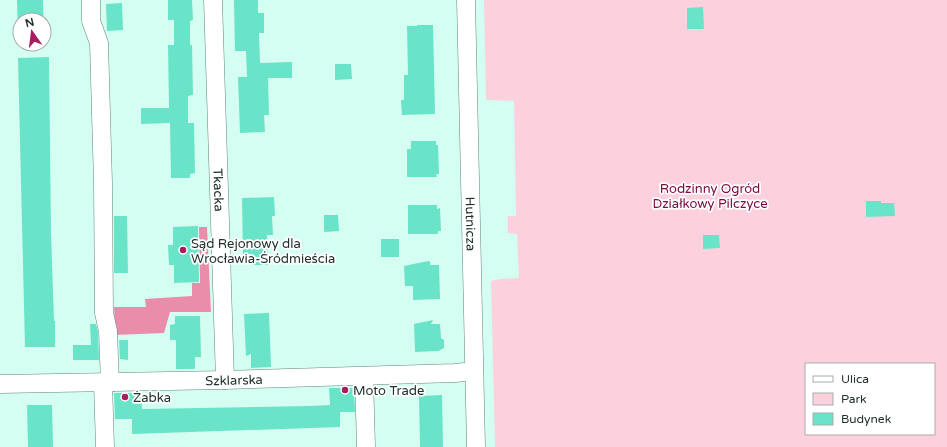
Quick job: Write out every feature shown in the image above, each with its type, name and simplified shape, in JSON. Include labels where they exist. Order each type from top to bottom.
[{"type":"street","points":[[91,0],[91,21],[99,43],[103,182],[104,313],[108,331],[105,447]]},
{"type":"street","name":"Tkacka","points":[[213,0],[225,380]]},
{"type":"street","name":"Hutnicza","points":[[466,0],[476,447]]},
{"type":"street","name":"Szklarska","points":[[0,384],[225,380],[455,373],[474,371]]},
{"type":"street","points":[[364,376],[366,447]]},
{"type":"green space","name":"Rodzinny Ogród Działkowy Pilczyce","points":[[484,0],[947,0],[947,447],[495,447],[491,281],[519,278],[517,234],[508,233],[508,216],[516,216],[514,101],[486,100]]},
{"type":"shaded area","points":[[199,227],[207,227],[211,312],[170,312],[164,333],[115,335],[114,307],[146,307],[145,299],[192,296],[192,283],[200,283]]},
{"type":"building","points":[[17,0],[43,0],[44,12],[17,12]]},
{"type":"building","points":[[168,0],[192,0],[193,20],[190,21],[190,45],[192,45],[193,95],[188,96],[188,123],[194,123],[195,173],[190,174],[190,178],[171,178],[170,123],[141,124],[141,108],[169,108],[168,45],[174,45],[174,20],[168,20]]},
{"type":"building","points":[[234,0],[258,0],[258,13],[264,13],[264,33],[259,33],[260,63],[292,62],[292,78],[268,78],[269,115],[264,115],[265,132],[240,133],[238,77],[247,77],[246,51],[235,51]]},
{"type":"building","points":[[122,3],[123,30],[107,31],[106,4]]},
{"type":"building","points":[[703,7],[704,29],[687,29],[687,8]]},
{"type":"building","points":[[433,25],[435,114],[402,115],[401,100],[404,100],[404,75],[408,75],[407,26]]},
{"type":"building","points":[[49,57],[51,233],[55,347],[25,347],[18,58]]},
{"type":"building","points":[[335,64],[351,64],[352,79],[335,80]]},
{"type":"building","points":[[411,141],[436,141],[436,145],[438,145],[439,174],[436,174],[437,177],[407,177],[407,149],[411,149]]},
{"type":"building","points":[[274,197],[275,216],[272,216],[273,235],[267,235],[268,265],[250,265],[250,254],[243,254],[242,198]]},
{"type":"building","points":[[866,201],[894,203],[895,216],[866,217]]},
{"type":"building","points":[[408,205],[437,205],[437,209],[440,208],[441,231],[438,231],[438,234],[408,234]]},
{"type":"building","points":[[324,215],[338,215],[339,231],[324,232]]},
{"type":"building","points":[[114,216],[127,216],[128,273],[114,273]]},
{"type":"building","points":[[198,226],[199,282],[174,283],[174,265],[169,265],[168,245],[173,245],[173,227]]},
{"type":"building","points":[[703,235],[719,235],[720,248],[703,249]]},
{"type":"building","points":[[381,239],[399,239],[399,257],[381,257]]},
{"type":"building","points":[[430,261],[430,265],[439,265],[440,299],[413,300],[413,286],[405,286],[404,266]]},
{"type":"building","points":[[269,313],[271,367],[251,368],[251,354],[246,356],[244,314]]},
{"type":"building","points":[[175,316],[200,316],[201,357],[195,357],[195,369],[176,369],[176,340],[170,340],[170,325],[175,324]]},
{"type":"building","points":[[433,320],[431,324],[440,324],[441,338],[444,340],[444,348],[438,351],[415,352],[414,324]]},
{"type":"building","points":[[90,324],[96,324],[98,332],[99,360],[73,360],[73,345],[91,345]]},
{"type":"building","points":[[119,340],[128,340],[128,360],[120,359]]},
{"type":"building","points":[[329,388],[354,388],[355,412],[340,412],[340,427],[132,434],[132,419],[115,419],[114,393],[141,393],[142,409],[310,406],[330,405]]},
{"type":"building","points":[[442,395],[443,447],[420,447],[419,396]]},
{"type":"building","points":[[27,405],[52,405],[53,447],[28,447]]},
{"type":"place","name":"Sąd Rejonowy dla Wrocławia-Śródmieścia","points":[[183,250]]},
{"type":"place","name":"Moto Trade","points":[[345,390]]},
{"type":"place","name":"Żabka","points":[[125,397]]}]
